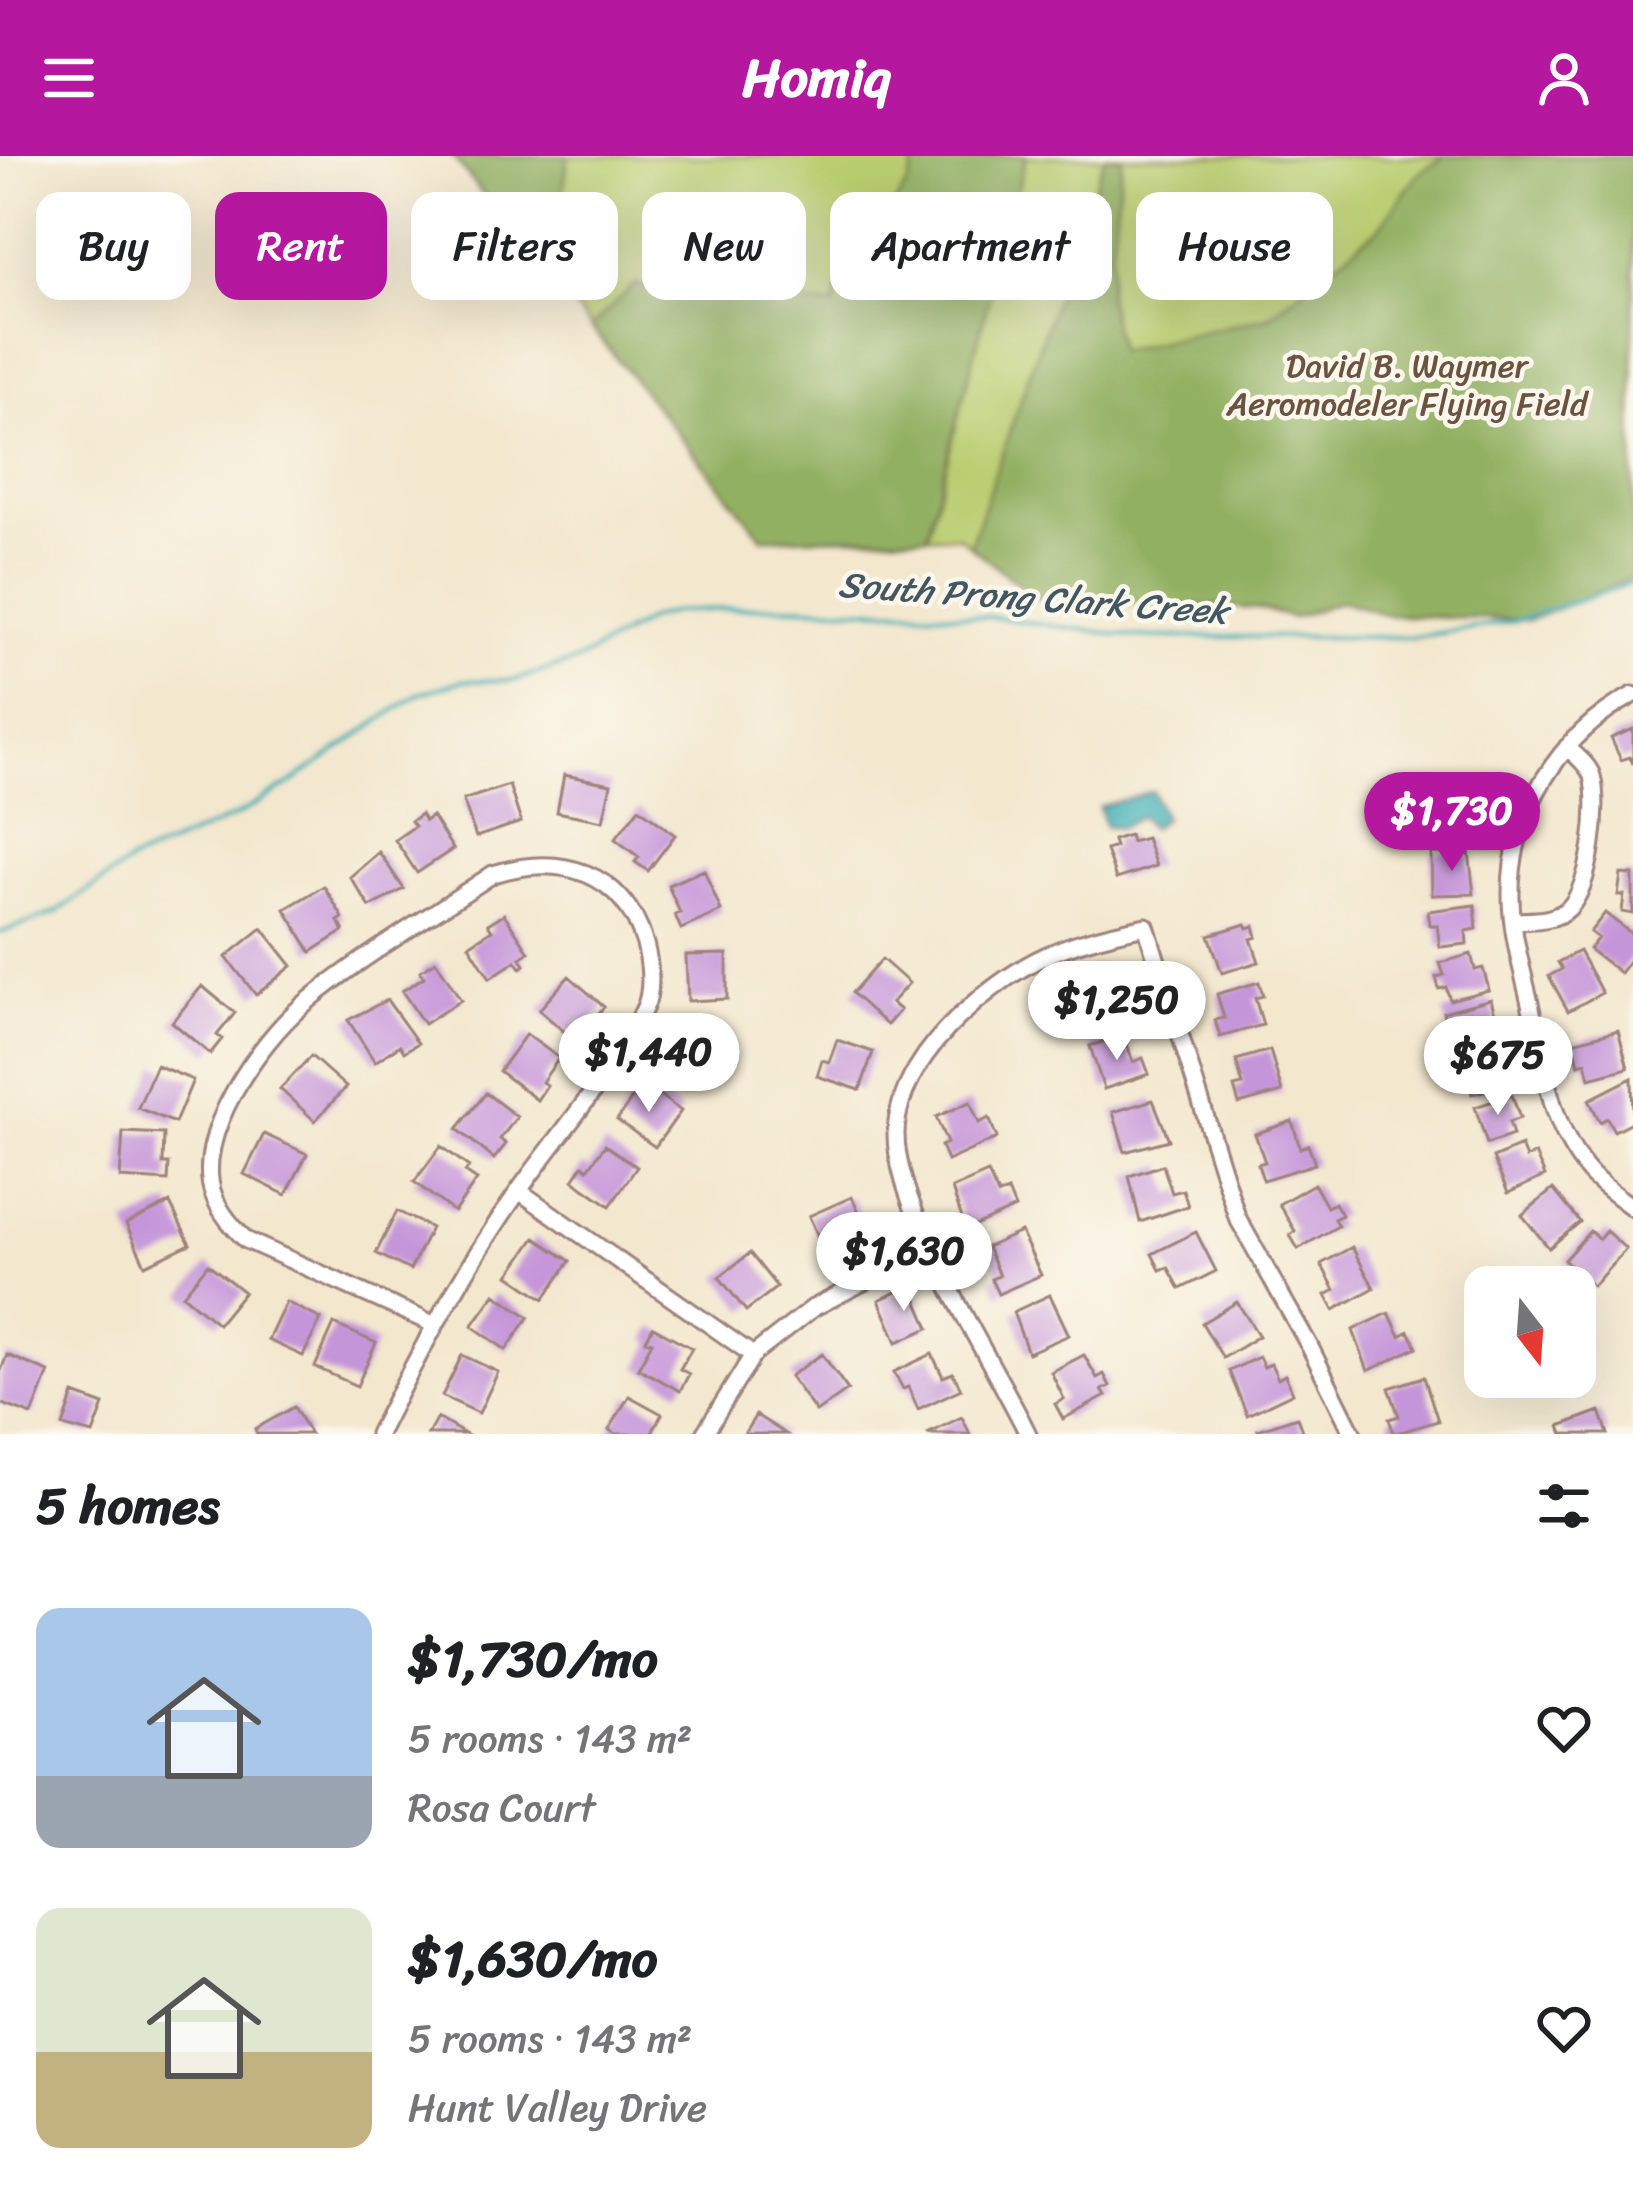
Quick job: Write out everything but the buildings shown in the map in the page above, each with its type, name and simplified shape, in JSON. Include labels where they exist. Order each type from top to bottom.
[{"type":"street","points":[[1633,695],[1611,706],[1567,747],[1543,780],[1523,820],[1514,858],[1513,921],[1551,1099],[1567,1141],[1592,1175],[1633,1208]]},
{"type":"street","points":[[1513,921],[1550,919],[1568,908],[1585,874],[1594,816],[1592,779],[1583,761],[1567,747]]},
{"type":"street","points":[[378,1434],[470,1260],[611,1063],[647,1004],[650,963],[639,924],[618,892],[578,869],[552,864],[493,874],[302,1006],[250,1067],[217,1130],[208,1165],[212,1194],[227,1221],[246,1240],[433,1324]]},
{"type":"street","points":[[1028,1434],[930,1248],[905,1189],[896,1135],[902,1100],[917,1068],[943,1032],[991,988],[1035,959],[1077,940],[1146,926],[1237,1217],[1353,1434]]},
{"type":"street","points":[[519,1191],[753,1355]]},
{"type":"street","points":[[704,1434],[753,1355],[813,1308],[930,1248]]},
{"type":"green space","name":"David B. Waymer Aeromodeler Flying Field","points":[[452,156],[1633,156],[1633,578],[1529,620],[1387,615],[1341,601],[1293,618],[1261,609],[1204,605],[1161,610],[1134,602],[1104,610],[1062,598],[1038,599],[958,536],[763,538],[569,300],[618,300],[618,192],[481,192]]},
{"type":"green space","points":[[452,156],[568,156],[563,192],[481,192]]},
{"type":"green space","points":[[917,156],[1026,156],[1017,192],[903,192]]},
{"type":"green space","points":[[1105,156],[1122,158],[1112,250],[1112,192],[1093,192]]},
{"type":"green space","points":[[1445,156],[1633,156],[1633,578],[1529,620],[1387,615],[1341,601],[1293,618],[1261,609],[1203,605],[1161,610],[1134,602],[1104,610],[1062,598],[1038,599],[970,546],[1055,300],[1108,300],[1118,351],[1268,317],[1289,300],[1333,300],[1333,265],[1379,228],[1417,175]]},
{"type":"green space","points":[[634,285],[642,286],[642,300],[776,300],[833,306],[835,300],[988,300],[927,536],[763,538],[591,327]]},
{"type":"water","points":[[1152,791],[1164,818],[1151,829],[1140,817],[1120,828],[1105,827],[1099,807]]},
{"type":"waterway","name":"South Prong Clark Creek","points":[[0,933],[55,913],[132,861],[236,816],[416,695],[461,681],[515,680],[577,661],[651,618],[673,612],[773,606],[905,610],[1135,637],[1414,637],[1515,621],[1633,583]]}]
